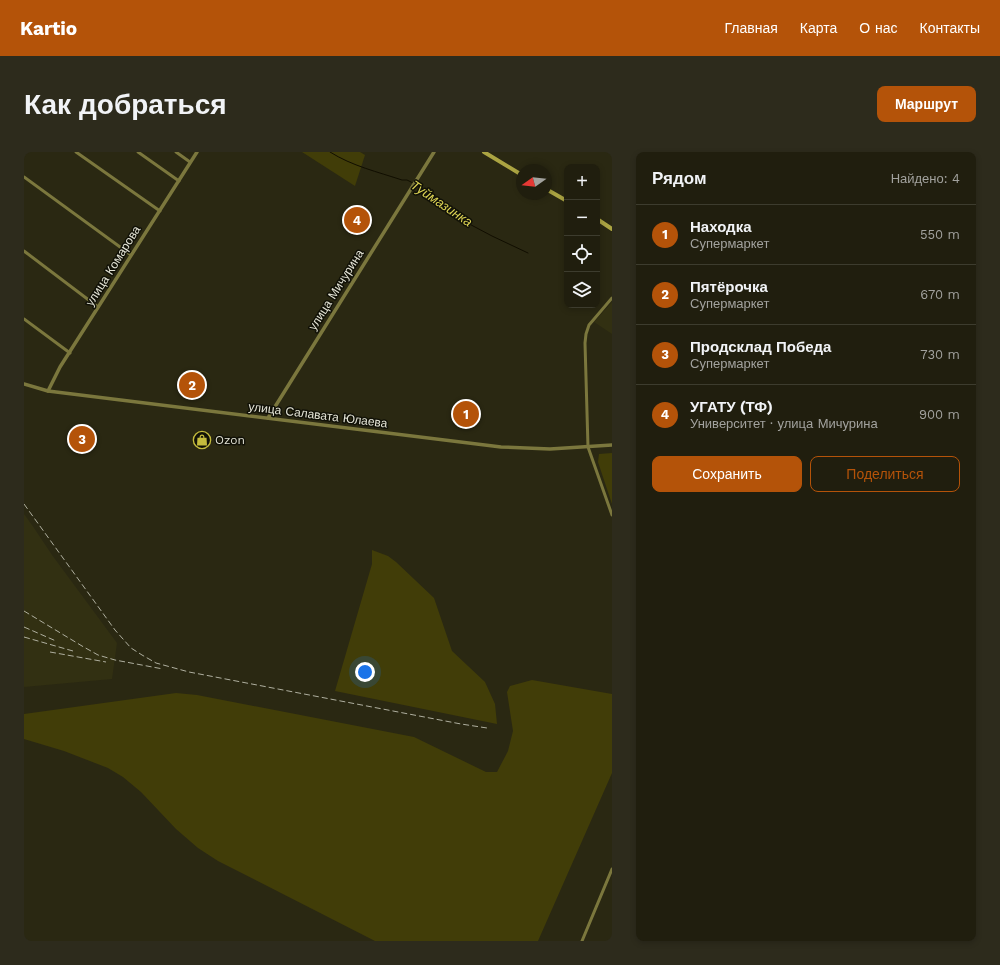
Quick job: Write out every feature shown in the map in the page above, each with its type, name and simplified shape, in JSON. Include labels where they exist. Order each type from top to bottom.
[{"type":"main road","points":[[484,152],[516,171]]},
{"type":"main road","points":[[552,192],[565,200]]},
{"type":"main road","points":[[600,221],[612,229]]},
{"type":"street","points":[[76,152],[160,211]]},
{"type":"street","points":[[138,152],[179,181]]},
{"type":"street","points":[[176,152],[190,162]]},
{"type":"street","name":"улица Комарова","points":[[48,391],[60,367],[197,152]]},
{"type":"street","name":"улица Мичурина","points":[[268,418],[434,152]]},
{"type":"street","points":[[24,177],[131,255]]},
{"type":"street","points":[[24,251],[98,307]]},
{"type":"street","points":[[612,298],[589,325],[585,343],[588,447],[612,515]]},
{"type":"street","points":[[24,319],[70,353]]},
{"type":"street","name":"улица Салавата Юлаева","points":[[24,384],[48,391],[501,447],[550,449],[612,445]]},
{"type":"street","points":[[582,941],[612,869]]},
{"type":"shaded area","points":[[302,152],[360,152],[365,155],[355,186]]},
{"type":"shaded area","points":[[612,302],[612,334],[594,322]]},
{"type":"shaded area","points":[[612,453],[612,504],[598,462],[599,454]]},
{"type":"shaded area","points":[[24,514],[52,555],[117,643],[112,679],[24,687]]},
{"type":"shaded area","points":[[372,550],[388,556],[396,562],[434,598],[452,651],[485,682],[495,704],[497,724],[335,691],[372,564]]},
{"type":"shaded area","points":[[532,680],[612,694],[612,773],[538,941],[375,941],[218,861],[198,848],[176,829],[141,792],[123,777],[108,768],[64,751],[24,739],[24,714],[176,693],[197,695],[414,737],[486,772],[497,772],[508,751],[513,731],[507,692],[510,686]]},
{"type":"waterway","name":"Туймазинка","points":[[330,152],[356,165],[402,180],[407,180],[417,185],[458,218],[528,253]]},
{"type":"railway","points":[[24,504],[115,630],[131,648],[156,663],[189,672],[487,728]]},
{"type":"railway","points":[[24,611],[98,655],[115,660],[163,669]]},
{"type":"railway","points":[[24,627],[56,641]]},
{"type":"railway","points":[[24,637],[73,651]]},
{"type":"railway","points":[[50,652],[106,662]]},
{"type":"place","name":"УГАТУ (ТФ)","points":[[357,220]]},
{"type":"place","name":"Пятёрочка","points":[[192,385]]},
{"type":"place","name":"Находка","points":[[466,414]]},
{"type":"place","name":"Продсклад Победа","points":[[82,439]]},
{"type":"place","name":"Ozon","points":[[202,440]]}]
